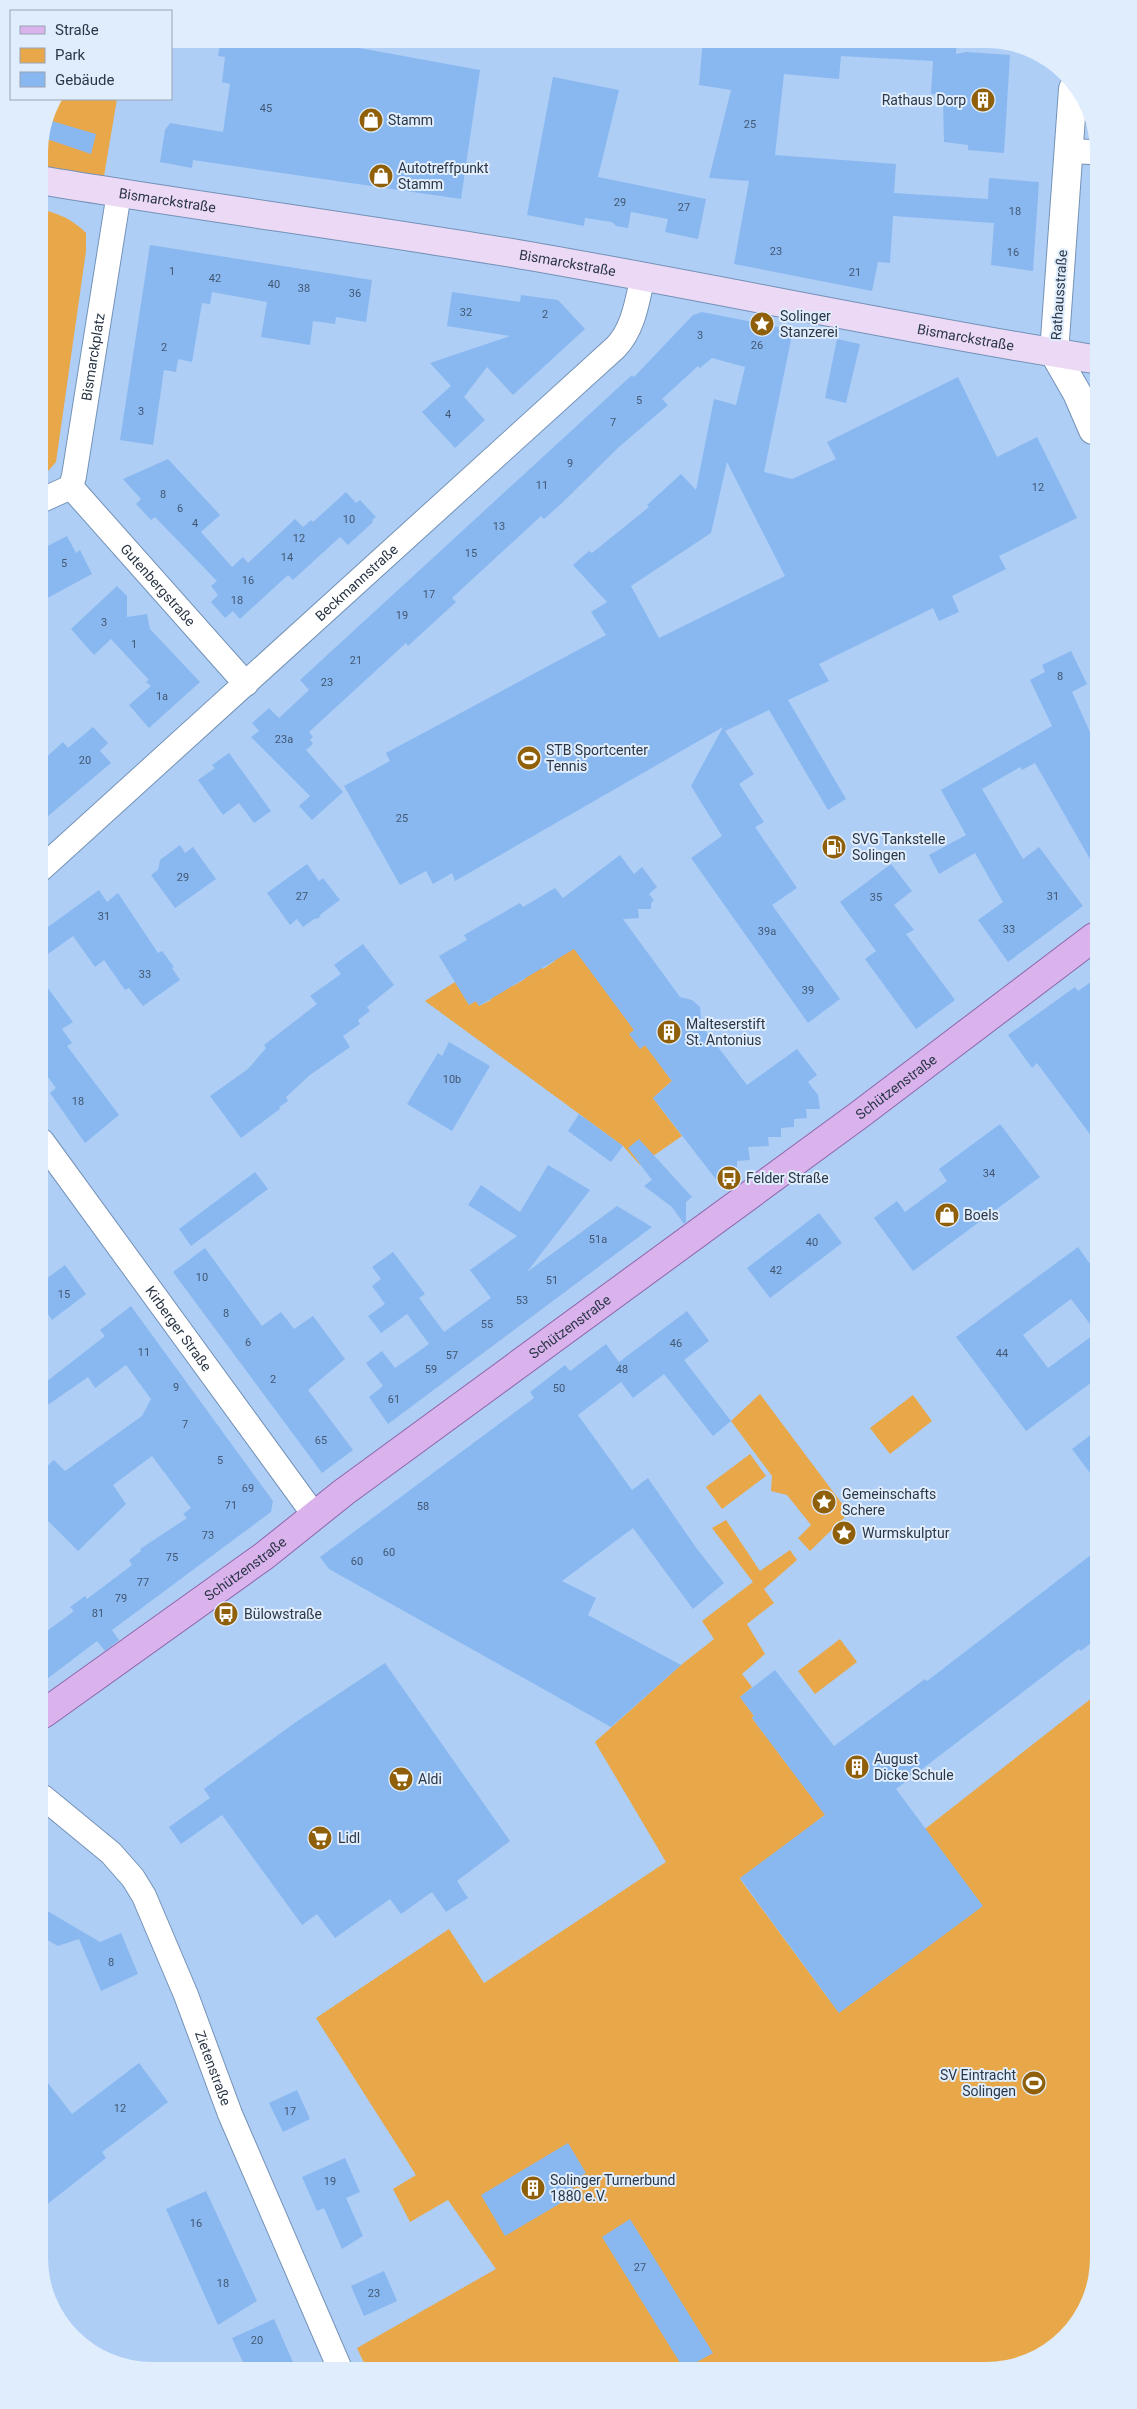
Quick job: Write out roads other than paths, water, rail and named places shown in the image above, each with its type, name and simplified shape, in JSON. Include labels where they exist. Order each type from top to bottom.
[{"type":"main road","name":"Bismarckstraße","points":[[48,181],[511,253],[643,276],[971,340],[1090,359]]},
{"type":"main road","name":"Schützenstraße","points":[[48,1710],[264,1556],[344,1492],[851,1121],[1090,940]]},
{"type":"street","name":"Rathausstraße","points":[[1074,97],[1080,152],[1054,353],[1077,393],[1090,423]]},
{"type":"street","name":"Bismarckplatz","points":[[71,486],[119,193]]},
{"type":"street","name":"Beckmannstraße","points":[[48,863],[616,347],[623,340],[632,320],[643,276]]},
{"type":"street","points":[[48,497],[71,486]]},
{"type":"street","name":"Gutenbergstraße","points":[[71,486],[246,684]]},
{"type":"street","name":"Kirberger Straße","points":[[48,1149],[315,1516]]},
{"type":"street","name":"Zietenstraße","points":[[48,1800],[111,1853],[133,1878],[144,1896],[186,1995],[230,2114],[337,2361]]},
{"type":"place","name":"Rathaus Dorp","points":[[983,100]]},
{"type":"place","name":"Stamm","points":[[371,120]]},
{"type":"place","name":"Autotreffpunkt Stamm","points":[[381,176]]},
{"type":"place","name":"Solinger Stanzerei","points":[[762,324]]},
{"type":"place","name":"STB Sportcenter Tennis","points":[[529,758]]},
{"type":"place","name":"SVG Tankstelle Solingen","points":[[834,847]]},
{"type":"place","name":"Malteserstift St. Antonius","points":[[669,1032]]},
{"type":"place","name":"Felder Straße","points":[[729,1178]]},
{"type":"place","name":"Boels","points":[[947,1215]]},
{"type":"place","name":"Gemeinschafts Schere","points":[[824,1502]]},
{"type":"place","name":"Wurmskulptur","points":[[844,1533]]},
{"type":"place","name":"Bülowstraße","points":[[226,1614]]},
{"type":"place","name":"August Dicke Schule","points":[[857,1767]]},
{"type":"place","name":"Aldi","points":[[401,1779]]},
{"type":"place","name":"Lidl","points":[[320,1838]]},
{"type":"place","name":"SV Eintracht Solingen","points":[[1034,2083]]},
{"type":"place","name":"Solinger Turnerbund 1880 e.V.","points":[[533,2188]]}]
